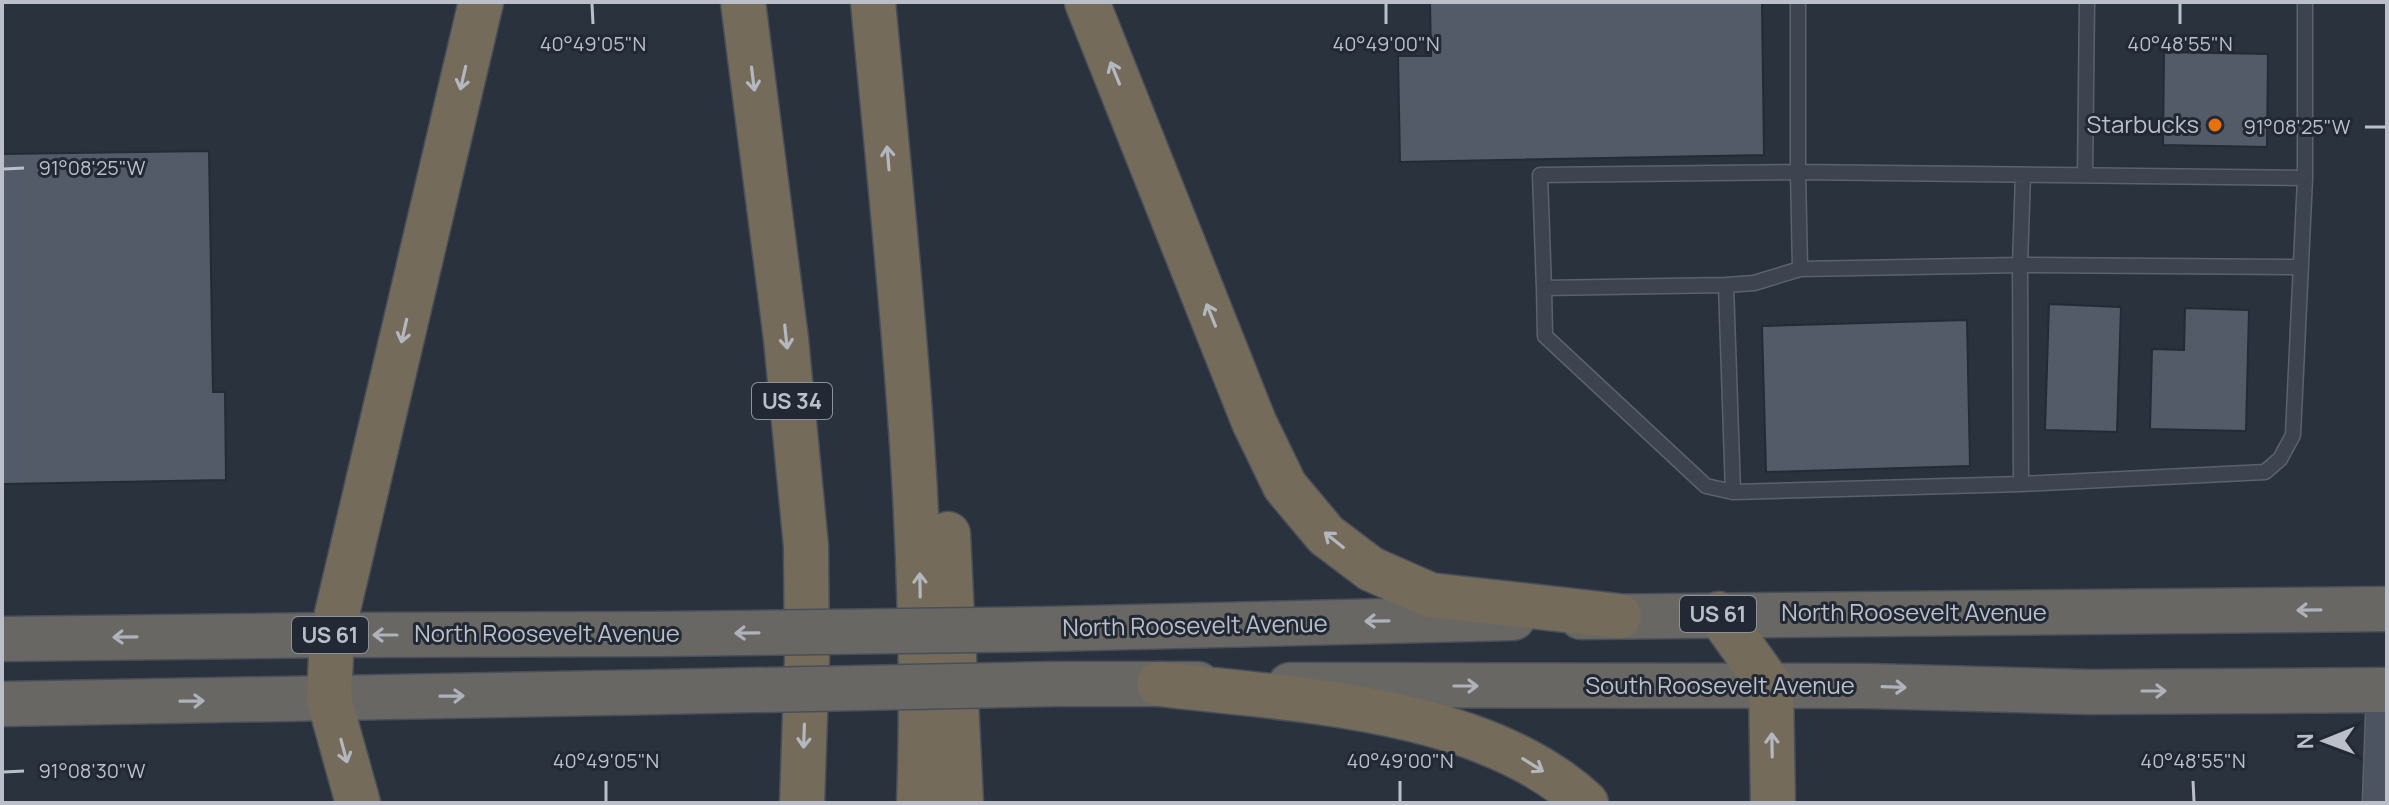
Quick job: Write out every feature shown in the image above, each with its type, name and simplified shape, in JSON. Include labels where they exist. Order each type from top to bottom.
[{"type":"highway","points":[[358,803],[329,699],[332,635],[481,2]]},
{"type":"highway","name":"US 34","points":[[743,2],[786,339],[806,546],[807,658],[802,803]]},
{"type":"highway","points":[[873,2],[907,364],[919,548],[922,721],[919,803]]},
{"type":"highway","points":[[1087,2],[1254,422],[1285,486],[1326,535],[1371,569],[1430,595],[1619,616]]},
{"type":"highway","points":[[892,205],[926,359],[946,499],[961,803]]},
{"type":"highway","name":"North Roosevelt Avenue","points":[[2,639],[1049,629],[1719,614],[2387,609]]},
{"type":"highway","points":[[1719,614],[1771,687],[1773,803]]},
{"type":"highway","name":"South Roosevelt Avenue","points":[[329,699],[1052,684],[1771,687],[2091,692],[2387,690]]},
{"type":"highway","points":[[1159,684],[1359,708],[1465,735],[1529,761],[1586,803]]},
{"type":"highway","points":[[2,704],[329,699]]},
{"type":"main road","points":[[2383,803],[2387,690]]},
{"type":"lane","points":[[1798,2],[1800,269]]},
{"type":"lane","points":[[2085,175],[2087,2]]},
{"type":"lane","points":[[2305,2],[2305,178],[2293,435],[2280,459],[2265,472],[2021,484],[1733,492],[1706,486],[1545,336],[1540,175],[1798,172],[2305,178]]},
{"type":"lane","points":[[2021,484],[2020,265],[2023,175]]},
{"type":"lane","points":[[1544,288],[1754,283],[1800,269],[2020,265],[2301,267]]},
{"type":"lane","points":[[1726,285],[1733,492]]},
{"type":"building","points":[[1430,2],[1762,2],[1764,155],[1400,162],[1398,56],[1431,56]]},
{"type":"building","points":[[2164,52],[2268,54],[2267,147],[2163,145]]},
{"type":"building","points":[[209,151],[213,392],[225,392],[226,480],[2,484],[2,154]]},
{"type":"building","points":[[2049,304],[2121,307],[2117,432],[2045,430]]},
{"type":"building","points":[[2185,308],[2249,310],[2246,431],[2150,429],[2152,349],[2184,350]]},
{"type":"building","points":[[1967,320],[1970,466],[1766,472],[1762,326]]},
{"type":"place","name":"Starbucks","points":[[2215,125]]}]
